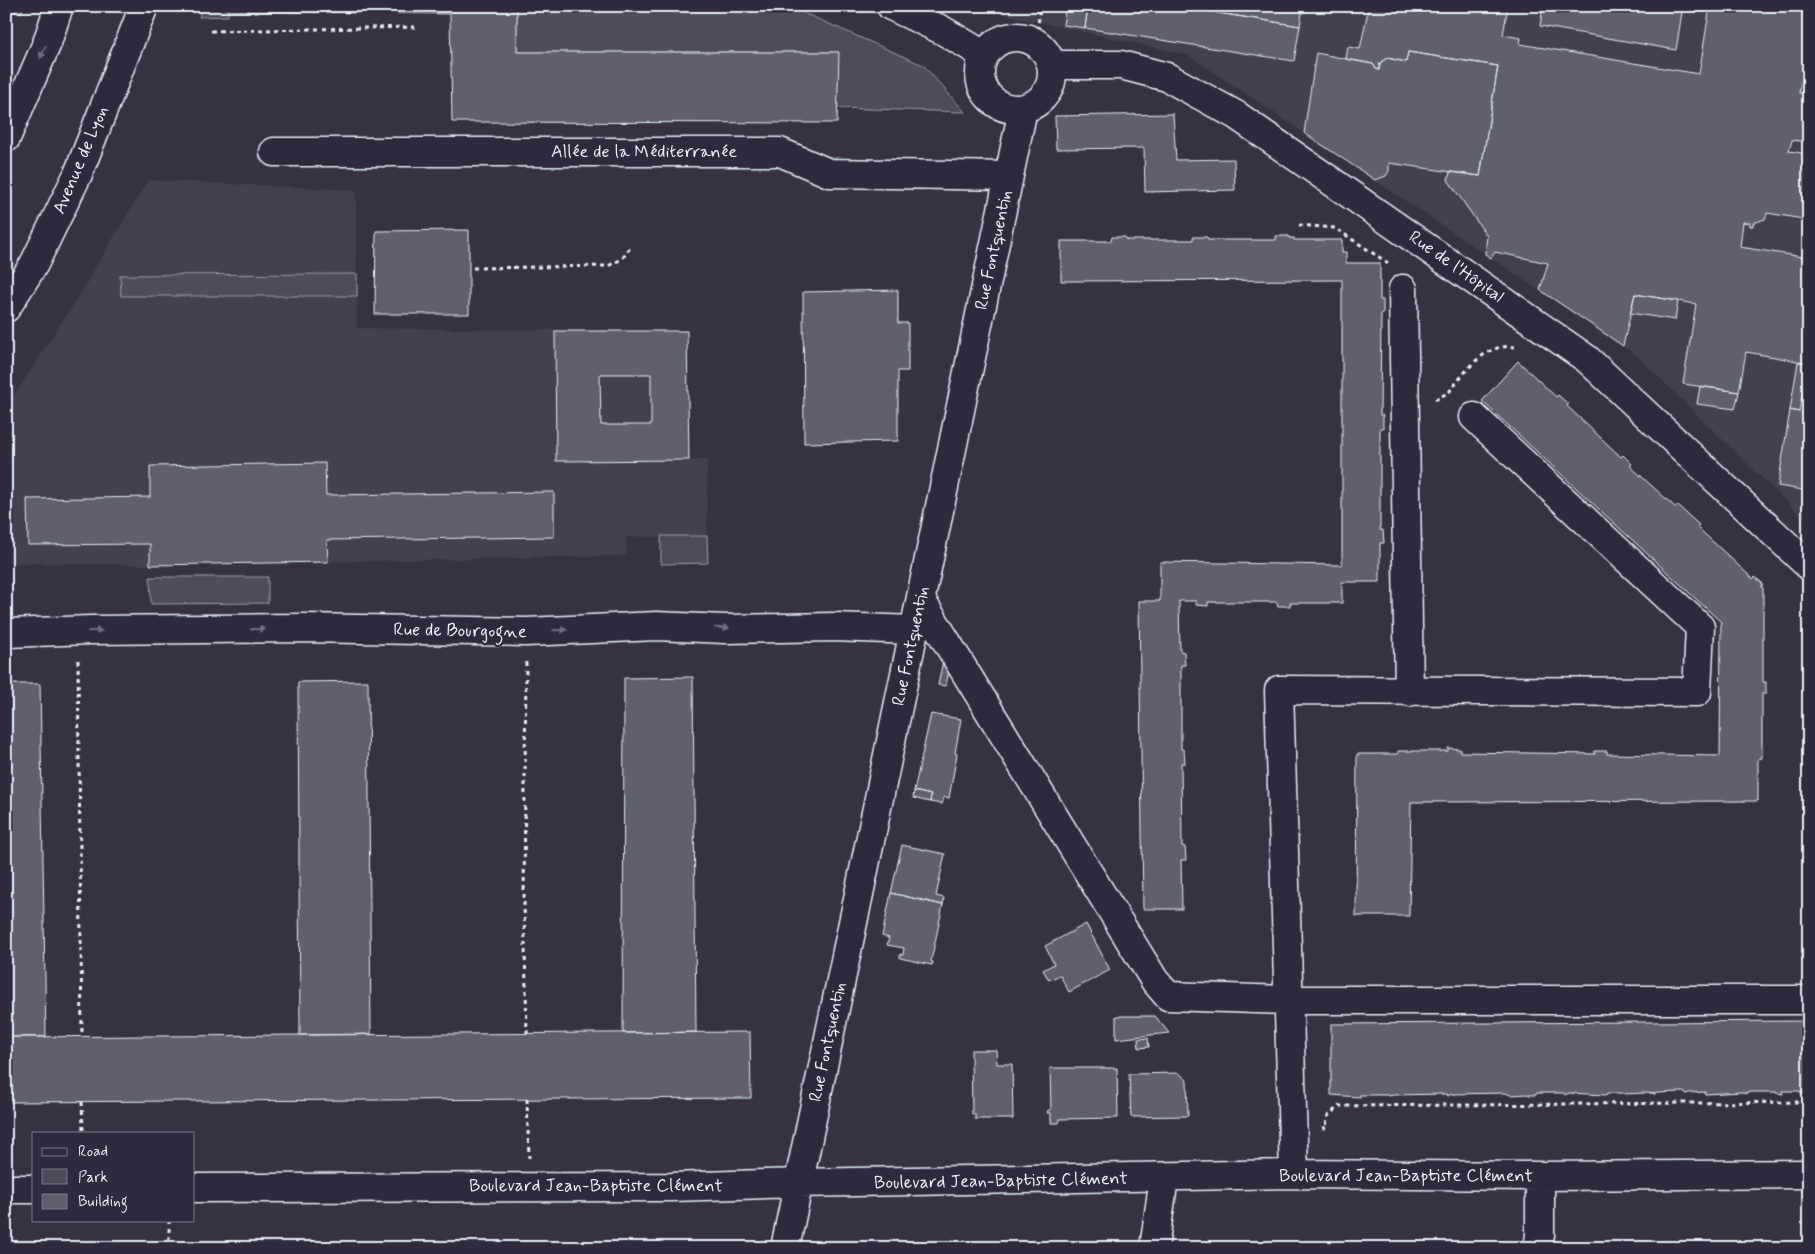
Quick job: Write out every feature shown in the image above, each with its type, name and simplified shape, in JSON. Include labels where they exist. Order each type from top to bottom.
[{"type":"street","points":[[6,138],[47,43],[59,6]]},
{"type":"street","name":"Avenue de Lyon","points":[[6,308],[34,264],[78,174],[144,6]]},
{"type":"street","points":[[891,6],[942,30],[984,55]]},
{"type":"street","points":[[1014,36],[1026,37],[1037,42],[1044,48],[1052,65],[1053,76],[1050,88],[1044,97],[1034,105],[1012,109],[1000,106],[990,99],[980,78],[980,66],[984,55],[992,45],[1002,39],[1014,36]]},
{"type":"street","name":"Rue de l'Hôpital","points":[[1052,65],[1121,65],[1167,77],[1236,115],[1587,359],[1809,566]]},
{"type":"street","name":"Rue Fontquentin","points":[[786,1248],[1023,108]]},
{"type":"street","name":"Allée de la Méditerranée","points":[[274,152],[780,152],[829,173],[1009,176]]},
{"type":"street","points":[[1396,278],[1405,418],[1408,692]]},
{"type":"street","points":[[1294,1174],[1279,690],[1698,692],[1700,627],[1474,417]]},
{"type":"street","points":[[921,600],[1155,981],[1168,996],[1288,1000],[1809,1000]]},
{"type":"street","name":"Rue de Bourgogne","points":[[6,633],[302,628],[527,632],[656,626],[725,629],[834,627],[914,630]]},
{"type":"street","name":"Boulevard Jean-Baptiste Clément","points":[[195,1188],[671,1187],[1294,1174],[1540,1176],[1809,1174]]},
{"type":"street","points":[[1538,1248],[1540,1235],[1540,1176]]},
{"type":"street","points":[[1154,1248],[1164,1178]]},
{"type":"street","points":[[6,1189],[32,1189]]},
{"type":"path","points":[[1037,42],[1040,6]]},
{"type":"path","points":[[211,30],[415,27]]},
{"type":"path","points":[[1299,226],[1335,228],[1388,263],[1396,278]]},
{"type":"path","points":[[473,268],[608,266],[622,259],[632,244]]},
{"type":"path","points":[[1405,418],[1449,392],[1469,367],[1492,349],[1512,346],[1519,348]]},
{"type":"path","points":[[1449,392],[1474,417]]},
{"type":"path","points":[[78,632],[82,1036]]},
{"type":"path","points":[[527,632],[524,739],[524,902],[527,1033]]},
{"type":"path","points":[[527,1099],[530,1187]]},
{"type":"path","points":[[82,1102],[83,1132]]},
{"type":"path","points":[[1292,1129],[1326,1128],[1326,1118],[1338,1106],[1809,1102]]},
{"type":"path","points":[[169,1222],[169,1248]]},
{"type":"shaded area","points":[[966,6],[1809,6],[1809,524],[1637,356],[1188,55]]},
{"type":"shaded area","points":[[148,180],[356,190],[357,328],[687,331],[689,460],[707,460],[707,536],[626,537],[627,556],[150,565],[6,563],[6,404],[21,385],[78,297]]},
{"type":"green space","points":[[202,6],[228,6],[228,16],[199,17]]},
{"type":"green space","points":[[517,6],[788,6],[923,65],[965,112],[837,108],[838,52],[517,52]]},
{"type":"green space","points":[[357,274],[357,296],[121,296],[120,275]]},
{"type":"green space","points":[[661,536],[707,536],[708,563],[661,564]]},
{"type":"green space","points":[[150,577],[268,577],[268,603],[151,604]]},
{"type":"building","points":[[6,6],[22,6],[22,12],[6,12]]},
{"type":"building","points":[[228,6],[517,6],[517,52],[839,52],[837,123],[452,122],[450,14],[228,11]]},
{"type":"building","points":[[1066,6],[1088,6],[1085,28],[1063,25]]},
{"type":"building","points":[[1088,6],[1174,6],[1300,26],[1294,61],[1085,28]]},
{"type":"building","points":[[1174,6],[1303,6],[1300,26]]},
{"type":"building","points":[[1369,6],[1508,6],[1503,35],[1521,38],[1520,44],[1699,74],[1710,6],[1809,6],[1809,82],[1801,81],[1799,93],[1809,94],[1809,142],[1792,140],[1789,151],[1809,154],[1809,220],[1767,213],[1765,219],[1753,223],[1753,226],[1750,226],[1750,223],[1743,222],[1740,247],[1809,258],[1809,363],[1746,352],[1739,392],[1683,384],[1696,304],[1635,294],[1623,346],[1540,290],[1548,263],[1495,252],[1491,258],[1485,254],[1487,236],[1448,180],[1450,172],[1480,176],[1498,66],[1408,52],[1406,62],[1387,58],[1380,63],[1379,70],[1373,64],[1346,59],[1348,47],[1360,49]]},
{"type":"building","points":[[1543,6],[1683,6],[1676,50],[1540,26]]},
{"type":"building","points":[[1408,52],[1498,66],[1480,176],[1389,163],[1389,171],[1386,176],[1375,180],[1304,133],[1316,53],[1373,64],[1379,70],[1380,63],[1387,58],[1406,62]]},
{"type":"building","points":[[1173,114],[1176,160],[1234,159],[1235,190],[1145,192],[1144,148],[1056,149],[1055,116]]},
{"type":"building","points":[[469,230],[469,314],[375,314],[376,231]]},
{"type":"building","points":[[1276,236],[1289,236],[1289,238],[1294,238],[1294,240],[1342,240],[1342,252],[1346,252],[1346,263],[1380,263],[1380,300],[1383,300],[1383,313],[1381,313],[1380,415],[1383,415],[1383,428],[1380,428],[1380,530],[1383,530],[1384,543],[1380,543],[1380,582],[1342,582],[1342,603],[1290,603],[1290,606],[1278,606],[1277,602],[1208,602],[1208,606],[1196,605],[1196,601],[1179,601],[1180,651],[1184,652],[1185,665],[1181,665],[1181,749],[1184,750],[1185,763],[1181,763],[1182,846],[1185,847],[1186,860],[1181,860],[1182,909],[1143,909],[1139,601],[1160,601],[1160,562],[1342,565],[1342,280],[1061,281],[1061,241],[1111,241],[1112,237],[1125,237],[1126,240],[1193,240],[1193,237],[1207,237],[1208,240],[1276,240]]},
{"type":"building","points":[[898,290],[898,323],[908,323],[908,371],[898,371],[898,441],[804,443],[803,292]]},
{"type":"building","points":[[1635,294],[1678,301],[1675,320],[1630,313]]},
{"type":"building","points":[[555,331],[687,331],[689,460],[556,461]],"holes":[[[600,374],[651,374],[651,425],[601,425]]]},
{"type":"building","points":[[1518,361],[1556,397],[1558,395],[1568,404],[1567,406],[1621,457],[1623,455],[1632,464],[1630,466],[1676,508],[1677,505],[1699,525],[1697,527],[1753,579],[1755,577],[1763,584],[1761,587],[1763,588],[1763,682],[1766,682],[1766,694],[1762,694],[1762,758],[1758,759],[1758,801],[1411,802],[1409,916],[1356,916],[1357,754],[1398,754],[1398,751],[1448,751],[1448,748],[1460,749],[1460,752],[1595,754],[1594,751],[1607,751],[1607,754],[1720,756],[1721,622],[1482,401]]},
{"type":"building","points":[[1798,362],[1808,363],[1799,412],[1790,410]]},
{"type":"building","points":[[1700,386],[1739,392],[1735,409],[1697,404]]},
{"type":"building","points":[[1790,410],[1809,414],[1809,491],[1778,486]]},
{"type":"building","points":[[325,463],[326,495],[554,492],[554,537],[327,540],[328,562],[150,565],[150,544],[28,545],[27,499],[150,497],[150,466]]},
{"type":"building","points":[[944,656],[950,665],[946,686],[938,685]]},
{"type":"building","points":[[693,677],[696,1032],[623,1033],[624,678]]},
{"type":"building","points":[[368,681],[371,1034],[300,1035],[298,682]]},
{"type":"building","points":[[6,684],[40,684],[46,1037],[6,1037]]},
{"type":"building","points":[[931,714],[961,719],[949,798],[944,797],[942,804],[930,802],[931,795],[914,791]]},
{"type":"building","points":[[914,791],[931,795],[930,802],[913,798]]},
{"type":"building","points":[[902,845],[945,854],[936,896],[944,898],[943,905],[891,893]]},
{"type":"building","points":[[891,893],[943,905],[931,961],[933,962],[932,965],[900,958],[900,954],[903,955],[904,948],[887,945],[889,938],[882,936]]},
{"type":"building","points":[[1086,924],[1110,970],[1069,992],[1060,975],[1049,980],[1043,970],[1054,964],[1045,946]]},
{"type":"building","points":[[1116,1016],[1155,1016],[1169,1033],[1116,1039]]},
{"type":"building","points":[[1809,1021],[1809,1091],[1804,1093],[1800,1091],[1783,1091],[1783,1094],[1776,1092],[1746,1092],[1746,1094],[1742,1092],[1705,1094],[1705,1092],[1687,1094],[1683,1092],[1656,1094],[1607,1093],[1606,1095],[1537,1093],[1536,1095],[1510,1095],[1506,1093],[1451,1094],[1448,1096],[1446,1094],[1360,1095],[1360,1097],[1331,1095],[1331,1024]]},
{"type":"building","points":[[750,1032],[751,1098],[6,1102],[6,1037]]},
{"type":"building","points":[[1148,1038],[1149,1047],[1139,1048],[1138,1039]]},
{"type":"building","points":[[971,1050],[996,1050],[997,1064],[1012,1064],[1013,1119],[975,1119],[975,1114],[972,1114]]},
{"type":"building","points":[[1050,1068],[1117,1068],[1118,1118],[1060,1119],[1059,1123],[1051,1123],[1051,1113],[1047,1113],[1048,1110],[1051,1110]]},
{"type":"building","points":[[1179,1073],[1187,1080],[1188,1116],[1131,1117],[1129,1074]]}]
